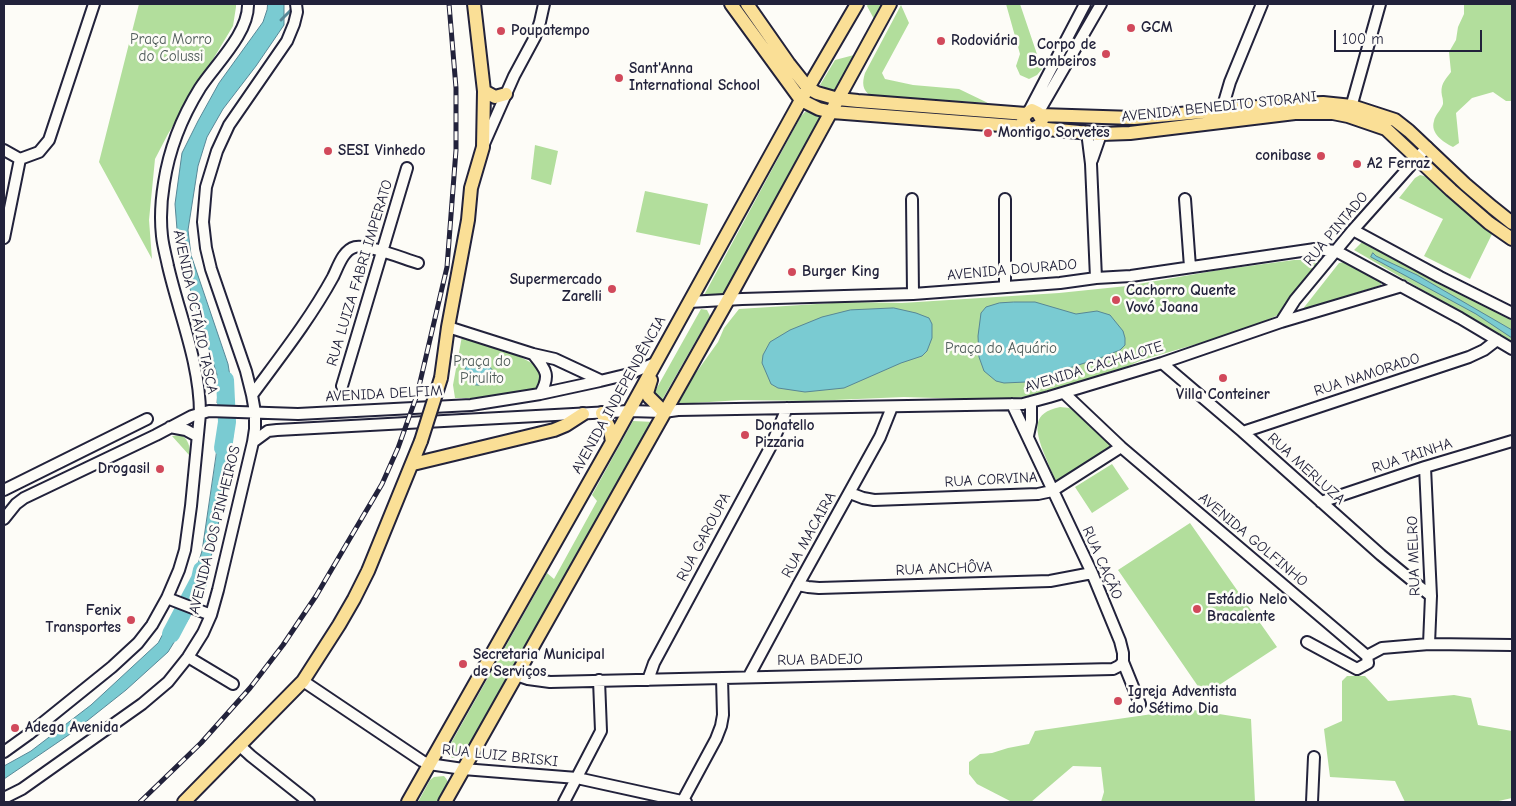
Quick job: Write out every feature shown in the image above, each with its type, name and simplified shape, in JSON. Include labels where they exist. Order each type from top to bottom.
[{"type":"main road","points":[[184,802],[303,681],[354,599],[368,571],[413,464],[441,378],[448,327],[468,220],[471,188],[483,147],[484,91],[474,4]]},
{"type":"main road","name":"AVENIDA INDEPENDÊNCIA","points":[[408,802],[612,442],[801,100],[857,4]]},
{"type":"main road","points":[[445,802],[728,300],[890,4]]},
{"type":"main road","name":"AVENIDA BENEDITO STORANI","points":[[739,6],[808,88],[817,93],[838,99],[1134,118],[1220,116]]},
{"type":"main road","name":"AVENIDA BENEDITO STORANI","points":[[739,6],[801,100],[819,109],[832,112],[1100,134],[1130,133],[1220,116],[1323,103],[1350,111],[1395,120],[1409,130],[1492,208],[1512,223]]},
{"type":"main road","points":[[484,91],[495,97],[506,94]]},
{"type":"main road","name":"AVENIDA BENEDITO STORANI","points":[[1350,111],[1386,129],[1489,223],[1512,239]]},
{"type":"main road","points":[[1032,127],[1040,125],[1042,120],[1033,113]]},
{"type":"main road","points":[[655,363],[647,392],[649,397],[664,412]]},
{"type":"main road","points":[[602,413],[610,429],[612,442]]},
{"type":"main road","points":[[413,464],[554,430],[583,414]]},
{"type":"street","points":[[4,150],[20,159],[39,152],[49,140],[94,4]]},
{"type":"street","name":"AVENIDA OCTÁVIO TASCA","points":[[4,752],[29,734],[138,644],[152,625],[167,598],[179,570],[185,550],[198,436],[204,412],[191,351],[162,238],[161,204],[167,166],[180,126],[201,87],[241,29],[248,4]]},
{"type":"street","points":[[483,147],[506,94],[535,37],[544,4]]},
{"type":"street","points":[[1033,113],[1085,4]]},
{"type":"street","points":[[1033,113],[1101,4]]},
{"type":"street","points":[[1220,116],[1230,82],[1262,4]]},
{"type":"street","points":[[1350,111],[1380,4]]},
{"type":"street","name":"AVENIDA DOS PINHEIROS","points":[[4,798],[22,789],[142,704],[168,682],[188,657],[203,633],[208,614],[218,590],[255,429],[252,395],[246,371],[211,269],[206,248],[203,222],[206,187],[217,151],[229,125],[287,41],[294,24],[296,8]]},
{"type":"street","points":[[1087,132],[1091,164],[1096,278]]},
{"type":"street","points":[[1091,164],[1100,134]]},
{"type":"street","name":"RUA PINTADO","points":[[1281,322],[1296,300],[1353,230],[1427,147]]},
{"type":"street","points":[[4,238],[20,159]]},
{"type":"street","name":"RUA LUIZA FABRI IMPERATO","points":[[342,386],[407,168]]},
{"type":"street","points":[[1005,199],[1005,287]]},
{"type":"street","points":[[1185,199],[1190,267]]},
{"type":"street","points":[[912,200],[913,294]]},
{"type":"street","points":[[1353,230],[1512,313]]},
{"type":"street","points":[[252,395],[324,294],[348,251],[360,246],[418,263]]},
{"type":"street","name":"AVENIDA DOURADO","points":[[689,302],[913,294],[1060,283],[1131,276],[1315,249],[1336,251]]},
{"type":"street","points":[[1336,251],[1402,286],[1512,349]]},
{"type":"street","name":"AVENIDA CACHALOTE","points":[[629,411],[664,412],[678,410],[892,407],[1031,402],[1162,363],[1281,322],[1402,286]]},
{"type":"street","points":[[448,327],[554,359],[600,380]]},
{"type":"street","name":"RUA NAMORADO","points":[[1243,432],[1469,357],[1484,350],[1497,340]]},
{"type":"street","points":[[533,354],[544,368],[546,375],[544,387],[540,394]]},
{"type":"street","name":"AVENIDA DELFIM","points":[[204,412],[298,414],[471,405],[540,394],[629,374],[655,363]]},
{"type":"street","name":"RUA MERLUZA","points":[[1162,363],[1243,432],[1381,555],[1431,596]]},
{"type":"street","name":"AVENIDA GOLFINHO","points":[[1064,393],[1121,447],[1367,656]]},
{"type":"street","points":[[1028,436],[1031,422],[1031,402]]},
{"type":"street","name":"RUA CAÇÃO","points":[[1012,404],[1092,573],[1120,641],[1123,662],[1140,704]]},
{"type":"street","name":"RUA MACAIRA","points":[[750,676],[880,437],[892,407]]},
{"type":"street","name":"RUA GAROUPA","points":[[648,680],[654,663],[771,446],[787,408]]},
{"type":"street","name":"AVENIDA DELFIM","points":[[253,442],[268,432],[277,430],[629,411]]},
{"type":"street","points":[[5,516],[24,498],[204,412]]},
{"type":"street","points":[[4,490],[146,419]]},
{"type":"street","points":[[170,427],[186,430],[198,436]]},
{"type":"street","name":"RUA TAINHA","points":[[1321,502],[1512,440]]},
{"type":"street","name":"RUA CORVINA","points":[[850,493],[874,500],[1038,494],[1052,491],[1121,447]]},
{"type":"street","name":"RUA MELRO","points":[[1425,467],[1431,596],[1429,644]]},
{"type":"street","name":"RUA ANCHÔVA","points":[[798,585],[819,588],[1050,581],[1092,573]]},
{"type":"street","points":[[167,598],[208,614]]},
{"type":"street","points":[[1307,642],[1357,669],[1368,664],[1367,656],[1382,648],[1429,644],[1512,645]]},
{"type":"street","points":[[188,657],[233,684]]},
{"type":"street","name":"RUA BADEJO","points":[[516,675],[550,682],[648,680],[750,676],[1113,669],[1123,662]]},
{"type":"street","points":[[684,802],[722,726],[722,678]]},
{"type":"street","points":[[564,802],[601,731],[599,680]]},
{"type":"street","name":"RUA LUIZ BRISKI","points":[[303,681],[429,764],[463,769],[577,778],[684,802]]},
{"type":"street","points":[[239,745],[310,802]]},
{"type":"street","points":[[1312,802],[1314,757]]},
{"type":"green space","name":"Praça Morro do Colussi","points":[[139,4],[236,4],[233,26],[155,159],[149,220],[152,259],[99,162]]},
{"type":"green space","points":[[868,4],[887,4],[837,89],[833,91],[820,85],[835,60],[854,55],[874,19],[867,6]]},
{"type":"green space","points":[[1006,4],[1020,4],[1042,69],[1037,75],[1029,79],[1020,75],[1016,66],[1020,54]]},
{"type":"green space","points":[[1464,4],[1512,4],[1512,101],[1506,101],[1493,92],[1472,98],[1456,113],[1459,143],[1453,147],[1438,137],[1433,125],[1443,104],[1442,86],[1451,72],[1449,52],[1456,40],[1458,27],[1464,14]]},
{"type":"green space","points":[[901,5],[909,23],[882,73],[885,79],[913,85],[959,89],[988,103],[871,96],[864,89],[865,73]]},
{"type":"green space","points":[[809,111],[823,118],[725,297],[703,297],[801,116]]},
{"type":"green space","points":[[535,145],[558,151],[551,185],[531,179]]},
{"type":"green space","points":[[1420,175],[1432,178],[1493,232],[1470,279],[1424,256],[1443,219],[1399,198],[1415,178]]},
{"type":"green space","points":[[645,191],[708,204],[700,245],[636,232]]},
{"type":"green space","points":[[1363,241],[1512,320],[1512,342],[1354,250]]},
{"type":"green space","name":"Praça do Aquário","points":[[1294,260],[1322,260],[1282,313],[1248,329],[1142,360],[1119,370],[1043,394],[1000,400],[904,397],[811,401],[741,400],[678,404],[693,377],[718,342],[724,328],[739,309],[848,302],[902,303],[1059,293],[1127,286],[1219,270]]},
{"type":"green space","points":[[1345,262],[1381,281],[1381,285],[1302,310],[1339,263]]},
{"type":"green space","points":[[701,309],[707,310],[710,316],[660,401],[654,393]]},
{"type":"green space","name":"Praça do Pirulito","points":[[462,336],[525,359],[542,371],[542,387],[535,390],[472,398],[455,398],[453,385]]},
{"type":"green space","points":[[1060,407],[1070,408],[1109,441],[1110,450],[1058,484],[1043,451],[1037,429],[1040,417],[1044,413]]},
{"type":"green space","points":[[633,421],[654,422],[468,755],[465,753],[461,757],[452,758],[450,755],[453,747],[450,745],[547,573],[554,579],[597,501],[592,495]]},
{"type":"green space","points":[[182,435],[190,449],[189,455],[172,436]]},
{"type":"green space","points":[[1112,464],[1129,489],[1092,513],[1075,487]]},
{"type":"green space","name":"Estádio Nelo Bracalente","points":[[1190,523],[1277,647],[1204,695],[1118,570]]},
{"type":"green space","points":[[1347,676],[1365,676],[1388,701],[1454,695],[1471,698],[1478,725],[1512,731],[1512,798],[1494,802],[1405,802],[1395,781],[1330,777],[1324,729],[1342,721],[1342,681]]},
{"type":"green space","points":[[1187,709],[1251,719],[1255,802],[1101,802],[1104,792],[1101,767],[1073,766],[1031,802],[1012,802],[977,784],[969,774],[969,762],[980,754],[1029,744],[1035,731]]},
{"type":"green space","points":[[444,776],[447,779],[448,786],[440,802],[418,802],[430,780],[434,777]]},
{"type":"water","points":[[268,4],[284,4],[284,25],[223,109],[207,137],[198,166],[188,230],[191,255],[228,364],[234,401],[217,403],[219,381],[186,276],[178,242],[175,204],[182,153],[219,83],[263,22]]},
{"type":"water","points":[[1373,253],[1417,275],[1512,330],[1512,338],[1476,314],[1371,257]]},
{"type":"water","points":[[1035,302],[1076,314],[1097,311],[1110,315],[1123,331],[1125,345],[1120,350],[1100,358],[1026,382],[1004,383],[996,381],[984,371],[979,357],[978,336],[981,313],[986,307],[999,303]]},
{"type":"water","points":[[894,308],[929,318],[932,324],[932,338],[927,351],[922,356],[844,388],[805,392],[778,388],[771,384],[762,363],[763,355],[770,342],[790,330],[822,317],[850,310]]},
{"type":"water","points":[[476,359],[486,361],[492,370],[490,380],[480,385],[475,385],[468,381],[465,373],[469,362]]},
{"type":"water","points":[[221,424],[234,426],[221,511],[202,594],[190,590],[202,551]]},
{"type":"water","points":[[176,610],[189,618],[168,652],[126,690],[73,732],[4,779],[4,766],[31,751],[91,705],[158,643]]},
{"type":"waterway","points":[[281,20],[294,7]]},
{"type":"waterway","points":[[223,448],[227,422],[225,380]]},
{"type":"waterway","points":[[171,634],[200,579],[202,570]]},
{"type":"railway","points":[[140,802],[201,743],[250,688],[283,645],[316,596],[382,484],[398,448],[417,395],[447,267],[456,150],[456,88],[449,4]]},
{"type":"place","name":"GCM","points":[[1131,28]]},
{"type":"place","name":"Poupatempo","points":[[501,31]]},
{"type":"place","name":"Rodoviária","points":[[941,41]]},
{"type":"place","name":"Corpo de Bombeiros","points":[[1106,54]]},
{"type":"place","name":"Sant'Anna International School","points":[[619,78]]},
{"type":"place","name":"Montigo Sorvetes","points":[[988,133]]},
{"type":"place","name":"SESI Vinhedo","points":[[328,151]]},
{"type":"place","name":"conibase","points":[[1321,156]]},
{"type":"place","name":"A2 Ferraz","points":[[1357,164]]},
{"type":"place","name":"Burger King","points":[[792,272]]},
{"type":"place","name":"Supermercado Zarelli","points":[[612,289]]},
{"type":"place","name":"Cachorro Quente Vovó Joana","points":[[1116,300]]},
{"type":"place","name":"Villa Conteiner","points":[[1223,378]]},
{"type":"place","name":"Donatello Pizzaria","points":[[745,435]]},
{"type":"place","name":"Drogasil","points":[[160,469]]},
{"type":"place","name":"Estádio Nelo Bracalente","points":[[1197,609]]},
{"type":"place","name":"Fenix Transportes","points":[[131,620]]},
{"type":"place","name":"Secretaria Municipal de Serviços","points":[[463,664]]},
{"type":"place","name":"Igreja Adventista do Sétimo Dia","points":[[1118,701]]},
{"type":"place","name":"Adega Avenida","points":[[15,728]]}]
